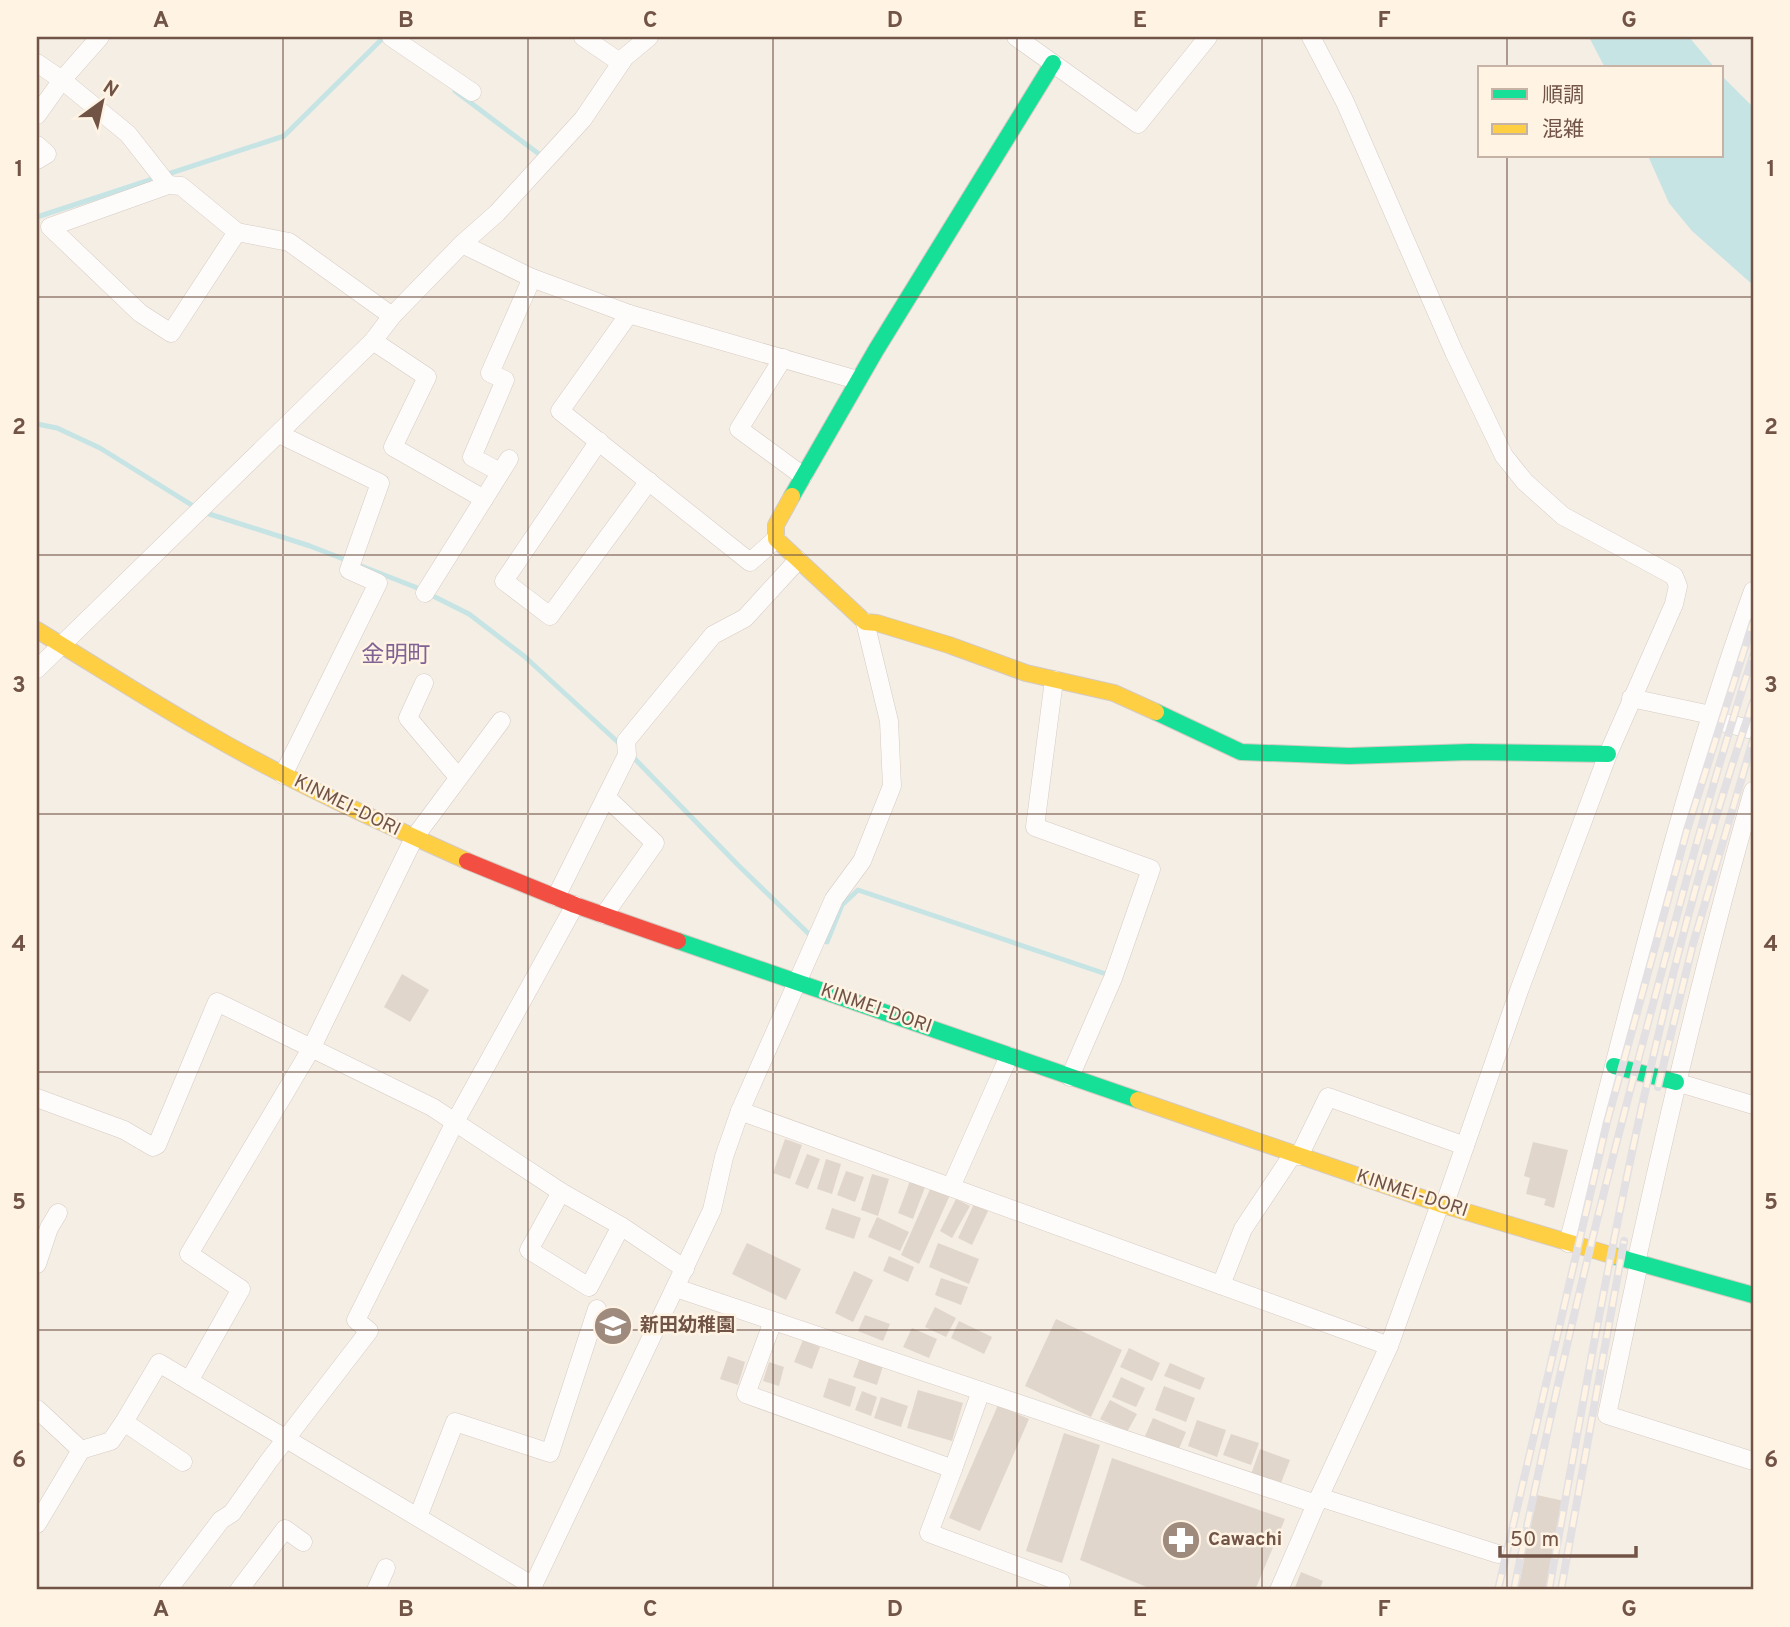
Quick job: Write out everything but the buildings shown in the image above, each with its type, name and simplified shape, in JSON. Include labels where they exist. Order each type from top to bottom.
[{"type":"street","points":[[37,115],[62,80],[100,37]]},
{"type":"street","points":[[391,37],[472,92]]},
{"type":"street","points":[[583,37],[621,63]]},
{"type":"street","points":[[37,669],[373,341],[393,316],[462,244],[497,213],[583,119],[621,63],[649,37]]},
{"type":"street","points":[[1017,37],[1138,124],[1208,37]]},
{"type":"street","points":[[1279,1590],[1389,1346],[1608,754],[1674,604],[1678,586],[1674,576],[1563,516],[1525,482],[1504,456],[1454,352],[1345,102],[1311,37]]},
{"type":"street","points":[[37,63],[128,134],[168,185]]},
{"type":"street","points":[[37,1524],[81,1450],[111,1441],[159,1363],[532,1588],[712,1210],[724,1157],[740,1111],[834,899],[862,860],[892,786],[889,721],[865,622],[776,540],[776,525],[857,380],[1053,63]]},
{"type":"street","points":[[37,145],[47,154],[37,160]]},
{"type":"street","points":[[237,232],[171,333],[139,313],[50,227],[168,185],[181,186],[237,232],[289,242],[393,316]]},
{"type":"street","points":[[462,244],[532,278],[629,314],[857,380]]},
{"type":"street","points":[[425,593],[505,465],[472,457],[505,380],[490,373],[532,278]]},
{"type":"street","points":[[629,314],[560,411],[750,562],[776,540]]},
{"type":"street","points":[[373,341],[427,377],[393,447],[484,499]]},
{"type":"street","points":[[783,358],[739,429],[803,476]]},
{"type":"street","points":[[279,433],[380,483],[349,570],[378,583],[283,775]]},
{"type":"street","points":[[599,441],[504,581],[550,616],[649,481]]},
{"type":"street","points":[[556,897],[627,755],[626,741],[713,635],[745,618],[798,560]]},
{"type":"street","points":[[1568,1243],[1648,932],[1710,717],[1753,591]]},
{"type":"street","points":[[865,622],[877,623],[949,645],[999,664],[1054,680],[1114,694],[1241,752],[1349,755],[1470,752],[1608,754]]},
{"type":"street","name":"KINMEI-DORI","points":[[37,631],[204,732],[283,775],[414,838],[575,905],[1442,1205],[1753,1295]]},
{"type":"street","points":[[1054,680],[1035,828],[1151,869],[1114,978],[1070,1077]]},
{"type":"street","points":[[425,683],[408,718],[458,777]]},
{"type":"street","points":[[1631,698],[1753,730]]},
{"type":"street","points":[[189,1381],[241,1289],[189,1254],[311,1049],[414,838],[501,721]]},
{"type":"street","points":[[1753,791],[1724,890],[1676,1082],[1607,1415],[1753,1461]]},
{"type":"street","points":[[604,915],[655,844],[606,797]]},
{"type":"street","points":[[168,1590],[221,1520],[232,1513],[369,1331],[356,1320],[455,1122],[575,905]]},
{"type":"street","points":[[37,1098],[124,1130],[153,1147],[157,1145],[217,1002],[424,1103],[685,1269]]},
{"type":"street","points":[[951,1187],[1009,1056]]},
{"type":"street","points":[[1614,1066],[1753,1105]]},
{"type":"street","points":[[1221,1285],[1243,1229],[1296,1155],[1328,1097],[1465,1146]]},
{"type":"street","points":[[740,1111],[1389,1346]]},
{"type":"street","points":[[561,1192],[529,1250],[589,1287],[621,1226]]},
{"type":"street","points":[[37,1264],[49,1228],[58,1213]]},
{"type":"street","points":[[676,1288],[1317,1501],[1498,1554]]},
{"type":"street","points":[[418,1517],[455,1422],[550,1453],[597,1309]]},
{"type":"street","points":[[773,1321],[746,1394],[953,1469]]},
{"type":"street","points":[[981,1391],[929,1534],[1061,1582],[1058,1590]]},
{"type":"street","points":[[37,1409],[81,1450]]},
{"type":"street","points":[[124,1422],[183,1462]]},
{"type":"street","points":[[239,1590],[285,1529],[303,1542]]},
{"type":"street","points":[[376,1590],[386,1569]]},
{"type":"water","points":[[1589,37],[1689,37],[1713,66],[1604,66]]},
{"type":"water","points":[[1724,78],[1753,107],[1753,285],[1692,231],[1669,203],[1649,158],[1724,158]]},
{"type":"waterway","points":[[37,217],[284,136],[384,37]]},
{"type":"waterway","points":[[455,91],[539,154]]},
{"type":"waterway","points":[[37,424],[57,428],[100,448],[203,512],[310,546],[415,587],[469,614],[524,656],[621,745]]},
{"type":"waterway","points":[[631,755],[810,935],[827,942],[842,905],[858,890],[1106,974]]},
{"type":"railway","points":[[1498,1590],[1607,1122],[1687,830],[1753,622]]},
{"type":"railway","points":[[1514,1590],[1558,1382],[1608,1175],[1696,846],[1753,656]]},
{"type":"railway","points":[[1549,1590],[1611,1254],[1659,1031],[1718,811],[1753,702]]},
{"type":"railway","points":[[1658,1087],[1693,944],[1753,740]]},
{"type":"railway","points":[[1561,1590],[1624,1241]]},
{"type":"traffic: fast","points":[[792,496],[876,350],[1053,63]]},
{"type":"traffic: fast","points":[[1156,712],[1241,752],[1349,756],[1470,752],[1608,754]]},
{"type":"traffic: fast","points":[[678,941],[1138,1100]]},
{"type":"traffic: fast","points":[[1614,1066],[1676,1082]]},
{"type":"traffic: fast","points":[[1614,1256],[1753,1295]]},
{"type":"traffic: slow","points":[[792,496],[776,525],[776,539],[865,622],[877,623],[949,645],[1026,673],[1114,693],[1156,712]]},
{"type":"traffic: slow","points":[[37,630],[237,750],[334,800],[467,861]]},
{"type":"traffic: slow","points":[[1138,1100],[1440,1204],[1614,1256]]},
{"type":"traffic: jam","points":[[467,861],[575,905],[678,941]]},
{"type":"place","name":"新田幼稚園","points":[[613,1326]]},
{"type":"place","name":"Cawachi","points":[[1181,1540]]},
{"type":"district","name":"金明町","points":[[396,656]]}]
